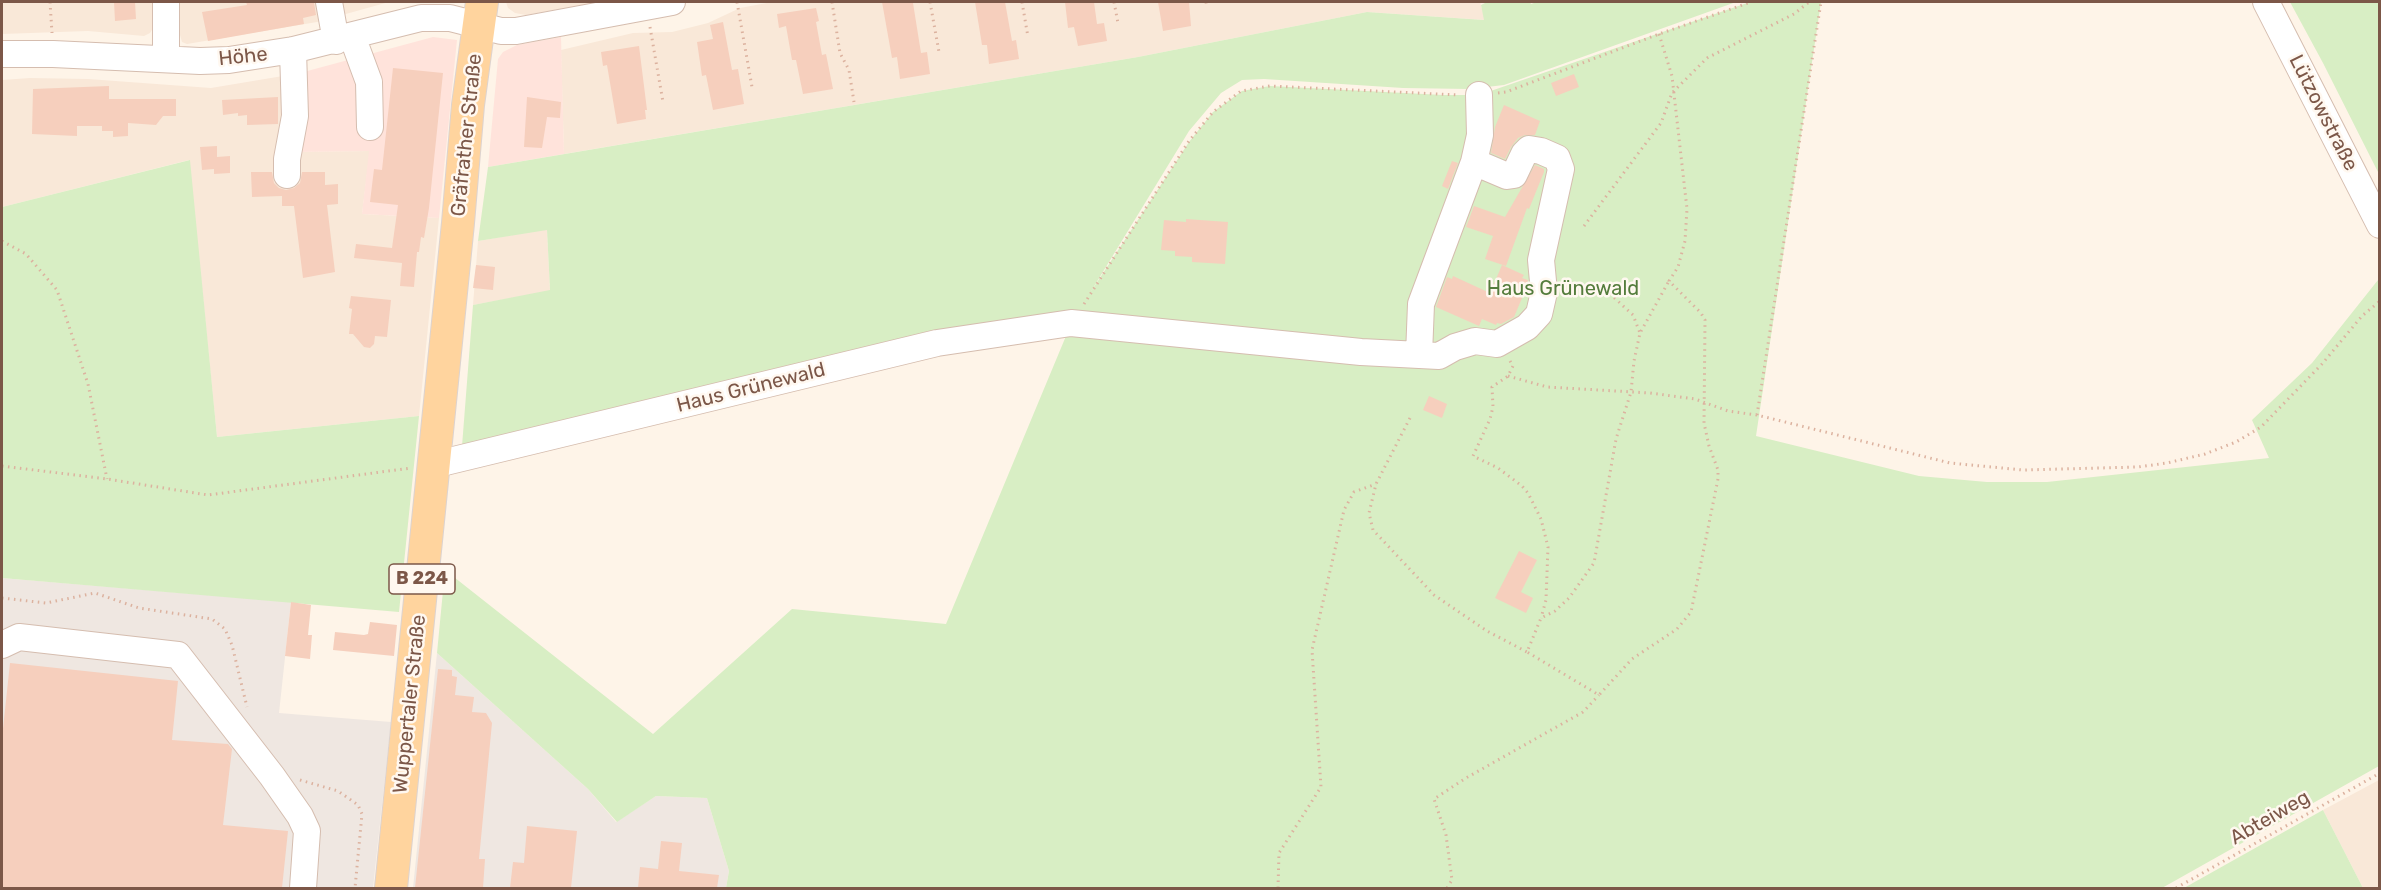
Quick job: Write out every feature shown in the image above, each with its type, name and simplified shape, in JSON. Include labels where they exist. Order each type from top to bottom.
[{"type":"main road","name":"Gräfrather Straße","points":[[453,269],[468,105],[481,13]]},
{"type":"main road","name":"Wuppertaler Straße","points":[[391,888],[453,269]]},
{"type":"street","points":[[166,2],[166,59]]},
{"type":"street","points":[[328,2],[344,39],[369,82],[370,128]]},
{"type":"street","name":"Höhe","points":[[2,54],[229,60],[344,39],[421,18],[450,18],[481,13],[501,31],[516,31],[672,2]]},
{"type":"street","name":"Lützowstraße","points":[[2266,2],[2379,225]]},
{"type":"street","points":[[286,174],[295,116],[293,50]]},
{"type":"street","points":[[1419,355],[1421,303],[1474,162],[1480,135],[1479,95]]},
{"type":"street","points":[[1474,162],[1507,176],[1514,175],[1524,154],[1529,149],[1557,158],[1561,169],[1541,260]]},
{"type":"street","name":"Haus Grünewald","points":[[433,465],[937,343],[1071,323],[1361,352],[1439,356],[1475,341],[1497,344],[1527,327],[1539,314],[1544,292],[1541,260]]},
{"type":"street","points":[[2,645],[19,637],[178,655],[272,776],[300,816],[307,831],[303,888]]},
{"type":"path","points":[[50,2],[53,54]]},
{"type":"path","points":[[737,2],[752,87]]},
{"type":"path","points":[[832,2],[840,53],[849,70],[855,102]]},
{"type":"path","points":[[930,2],[939,52]]},
{"type":"path","points":[[1022,2],[1028,37]]},
{"type":"path","points":[[1114,2],[1118,23]]},
{"type":"path","points":[[1206,2],[1207,8]]},
{"type":"path","points":[[1071,323],[1189,141],[1213,112],[1241,91],[1270,86],[1443,95],[1506,92],[1751,2]]},
{"type":"path","points":[[1584,226],[1662,123],[1672,93],[1707,58],[1794,14],[1809,2]]},
{"type":"path","points":[[1757,415],[1821,2]]},
{"type":"path","points":[[647,7],[663,102]]},
{"type":"path","points":[[1541,618],[1555,611],[1569,598],[1594,563],[1616,439],[1631,392],[1640,333],[1678,267],[1685,241],[1687,209],[1672,93],[1672,76],[1659,34]]},
{"type":"path","points":[[2,241],[26,254],[57,290],[88,384],[107,479]]},
{"type":"path","points":[[1541,260],[1572,286],[1608,292],[1633,315],[1640,333]]},
{"type":"path","points":[[1448,888],[1452,880],[1446,835],[1434,799],[1466,778],[1583,712],[1632,659],[1677,629],[1691,612],[1718,470],[1704,423],[1705,320],[1670,281]]},
{"type":"path","points":[[1508,376],[1548,387],[1671,395],[1704,401],[1728,411],[1757,415],[1950,463],[2051,471],[2138,467],[2205,454],[2236,442],[2261,427],[2314,372],[2362,316],[2379,301]]},
{"type":"path","points":[[1513,366],[1508,376],[1492,387],[1493,407],[1490,419],[1473,456],[1498,468],[1522,486],[1528,492],[1541,519],[1548,547],[1546,600],[1527,652]]},
{"type":"path","points":[[1410,418],[1376,484],[1369,513],[1373,530],[1434,595],[1487,631],[1599,694]]},
{"type":"path","points":[[2,466],[208,495],[222,495],[433,465]]},
{"type":"path","points":[[1278,888],[1280,853],[1321,787],[1312,650],[1344,510],[1354,492],[1376,484]]},
{"type":"path","name":"Abteiweg","points":[[2176,888],[2379,773]]},
{"type":"path","points":[[292,777],[338,791],[358,805],[362,814],[355,888]]},
{"type":"shaded area","points":[[2,2],[153,2],[153,28],[144,36],[88,31],[2,34]]},
{"type":"shaded area","points":[[180,2],[389,2],[317,22],[187,44],[182,42],[180,35]]},
{"type":"shaded area","points":[[506,2],[600,2],[526,15],[515,13],[508,8]]},
{"type":"shaded area","points":[[772,2],[1480,2],[1485,20],[1367,12],[1138,57],[564,154],[561,50],[633,33],[672,32],[708,23],[740,8]]},
{"type":"shaded area","points":[[433,37],[457,40],[439,218],[362,214],[369,151],[295,152],[300,73]]},
{"type":"shaded area","points":[[561,37],[564,154],[488,167],[498,59],[503,52],[517,45]]},
{"type":"shaded area","points":[[289,75],[285,152],[370,151],[362,214],[439,218],[419,416],[217,437],[189,160],[2,207],[2,80],[88,79],[211,88]]},
{"type":"shaded area","points":[[547,229],[550,291],[473,305],[478,241]]},
{"type":"shaded area","points":[[2,578],[291,602],[279,713],[391,722],[373,888],[2,888]]},
{"type":"shaded area","points":[[437,653],[588,789],[616,822],[656,796],[707,798],[729,871],[726,888],[413,888]]},
{"type":"shaded area","points":[[2379,780],[2379,888],[2363,888],[2323,810]]},
{"type":"green space","points":[[1487,2],[1530,2],[1531,4],[1537,2],[1736,2],[1504,85],[1469,89],[1403,88],[1264,79],[1242,80],[1221,93],[1189,131],[1090,293],[1189,142],[1213,112],[1242,91],[1270,86],[1479,95],[1750,2],[1821,2],[1756,436],[1919,476],[1987,482],[2047,482],[2269,458],[2252,420],[2312,363],[2378,280],[2379,766],[2162,888],[726,888],[729,871],[707,798],[656,796],[617,822],[588,789],[437,653],[445,570],[653,734],[792,609],[946,624],[1071,324],[461,459],[473,305],[550,290],[547,230],[478,241],[488,167],[1138,57],[1367,12],[1484,20],[1481,5]]},
{"type":"green space","points":[[2290,2],[2379,2],[2379,174],[2323,63]]},
{"type":"green space","points":[[190,160],[217,437],[419,416],[399,612],[2,578],[2,207]]},
{"type":"green space","points":[[2323,810],[2363,888],[2184,888]]},
{"type":"building","points":[[114,2],[135,2],[136,19],[115,21]]},
{"type":"building","points":[[246,2],[314,2],[316,15],[303,18],[304,24],[208,41],[202,12],[247,5]]},
{"type":"building","points":[[882,2],[913,3],[921,53],[927,52],[930,74],[900,79],[897,57],[892,58]]},
{"type":"building","points":[[975,2],[1005,2],[1012,41],[1016,40],[1019,59],[989,64],[987,45],[982,45]]},
{"type":"building","points":[[1065,2],[1094,2],[1097,24],[1104,23],[1107,41],[1078,46],[1074,27],[1068,28]]},
{"type":"building","points":[[1158,2],[1189,2],[1191,26],[1163,31]]},
{"type":"building","points":[[816,8],[822,55],[826,54],[833,89],[803,94],[796,60],[792,60],[786,26],[779,28],[777,14]]},
{"type":"building","points":[[723,22],[732,70],[738,69],[744,104],[713,110],[706,75],[702,76],[697,42],[713,39],[710,25]]},
{"type":"building","points":[[639,46],[647,110],[645,110],[646,119],[617,124],[607,65],[603,66],[601,52]]},
{"type":"building","points":[[393,68],[443,73],[429,208],[424,238],[421,237],[419,252],[417,252],[414,287],[400,286],[402,263],[354,258],[356,244],[392,248],[398,205],[370,202],[374,169],[382,170]]},
{"type":"building","points":[[1574,74],[1579,87],[1556,96],[1551,83]]},
{"type":"building","points":[[109,86],[109,99],[176,99],[176,116],[163,116],[156,125],[128,123],[128,136],[113,137],[113,131],[102,131],[102,126],[77,126],[77,136],[32,134],[33,89]]},
{"type":"building","points":[[278,97],[278,124],[247,125],[247,115],[238,116],[238,113],[223,115],[222,100]]},
{"type":"building","points":[[527,97],[561,102],[560,118],[547,117],[542,148],[524,147]]},
{"type":"building","points":[[1504,105],[1540,121],[1535,135],[1518,138],[1505,159],[1491,153],[1495,127]]},
{"type":"building","points":[[217,146],[217,157],[230,156],[230,173],[214,174],[214,169],[202,170],[200,147]]},
{"type":"building","points":[[1452,161],[1458,163],[1448,189],[1442,186]]},
{"type":"building","points":[[1535,165],[1544,169],[1544,172],[1529,209],[1527,208],[1506,266],[1485,259],[1493,236],[1466,227],[1474,206],[1505,217]]},
{"type":"building","points":[[251,172],[272,172],[274,183],[286,190],[300,183],[302,172],[325,172],[325,185],[338,184],[338,204],[327,205],[335,272],[303,278],[294,206],[282,206],[282,196],[252,197]]},
{"type":"building","points":[[1186,219],[1228,222],[1225,264],[1192,262],[1192,257],[1175,256],[1175,251],[1161,250],[1164,220],[1186,222]]},
{"type":"building","points":[[476,265],[495,267],[493,290],[473,288]]},
{"type":"building","points":[[1502,265],[1524,275],[1522,278],[1528,280],[1514,317],[1496,325],[1482,319],[1479,326],[1436,307],[1447,277],[1452,279],[1453,276],[1490,293]]},
{"type":"building","points":[[351,296],[391,300],[387,337],[375,336],[374,344],[370,348],[364,347],[353,334],[349,334]]},
{"type":"building","points":[[1429,396],[1447,404],[1442,418],[1423,410]]},
{"type":"building","points":[[1519,551],[1537,560],[1521,592],[1533,598],[1526,613],[1495,598]]},
{"type":"building","points":[[291,602],[311,605],[308,635],[312,635],[310,659],[285,656]]},
{"type":"building","points":[[370,622],[397,625],[394,656],[333,650],[335,632],[368,634]]},
{"type":"building","points":[[10,663],[178,681],[172,740],[228,744],[232,749],[223,825],[288,831],[282,888],[2,888],[2,738]]},
{"type":"building","points":[[438,669],[452,670],[452,676],[457,677],[455,695],[474,697],[472,712],[486,713],[492,723],[479,859],[485,859],[483,888],[415,888]]},
{"type":"building","points":[[527,826],[577,831],[571,888],[510,888],[513,862],[524,863]]},
{"type":"building","points":[[661,841],[682,843],[679,871],[719,875],[717,888],[638,888],[640,867],[658,869]]}]
